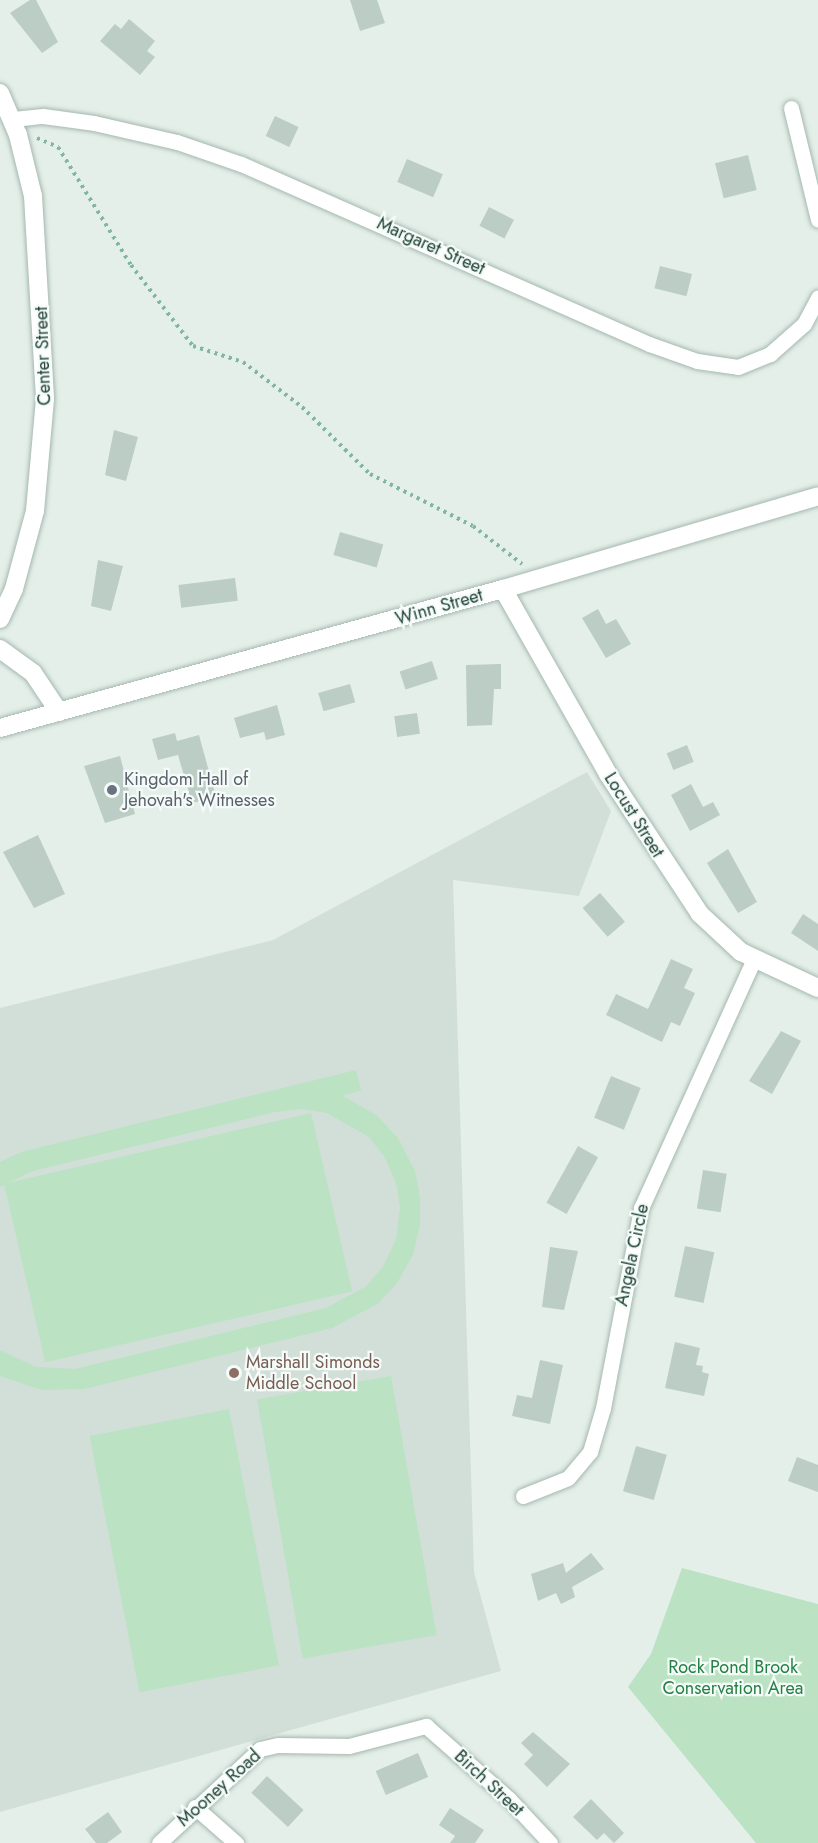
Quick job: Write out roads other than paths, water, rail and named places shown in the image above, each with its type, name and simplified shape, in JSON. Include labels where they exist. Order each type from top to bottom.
[{"type":"main road","name":"Center Street","points":[[0,93],[16,127],[33,196],[45,399],[37,496],[5,595],[0,619]]},
{"type":"main road","name":"Winn Street","points":[[0,728],[503,589],[818,496]]},
{"type":"main road","name":"Locust Street","points":[[503,589],[608,774],[686,895],[718,933],[754,959],[818,988]]},
{"type":"main road","points":[[0,649],[33,673],[59,711]]},
{"type":"street","points":[[791,108],[818,220]]},
{"type":"street","name":"Margaret Street","points":[[16,127],[43,116],[94,123],[209,153],[345,207],[649,344],[707,364],[738,367],[770,354],[804,324],[818,298]]},
{"type":"street","name":"Angela Circle","points":[[522,1496],[568,1478],[584,1462],[595,1439],[640,1208],[754,959]]},
{"type":"street","name":"Mooney Road","points":[[159,1843],[195,1807],[260,1749],[278,1745],[349,1746],[426,1726]]},
{"type":"street","name":"Birch Street","points":[[426,1726],[509,1799],[550,1843]]},
{"type":"street","points":[[195,1807],[236,1843]]},
{"type":"place","name":"Kingdom Hall of Jehovah's Witnesses","points":[[112,790]]},
{"type":"place","name":"Marshall Simonds Middle School","points":[[234,1373]]},
{"type":"park label","name":"Rock Pond Brook Conservation Area","points":[[733,1678]]}]
